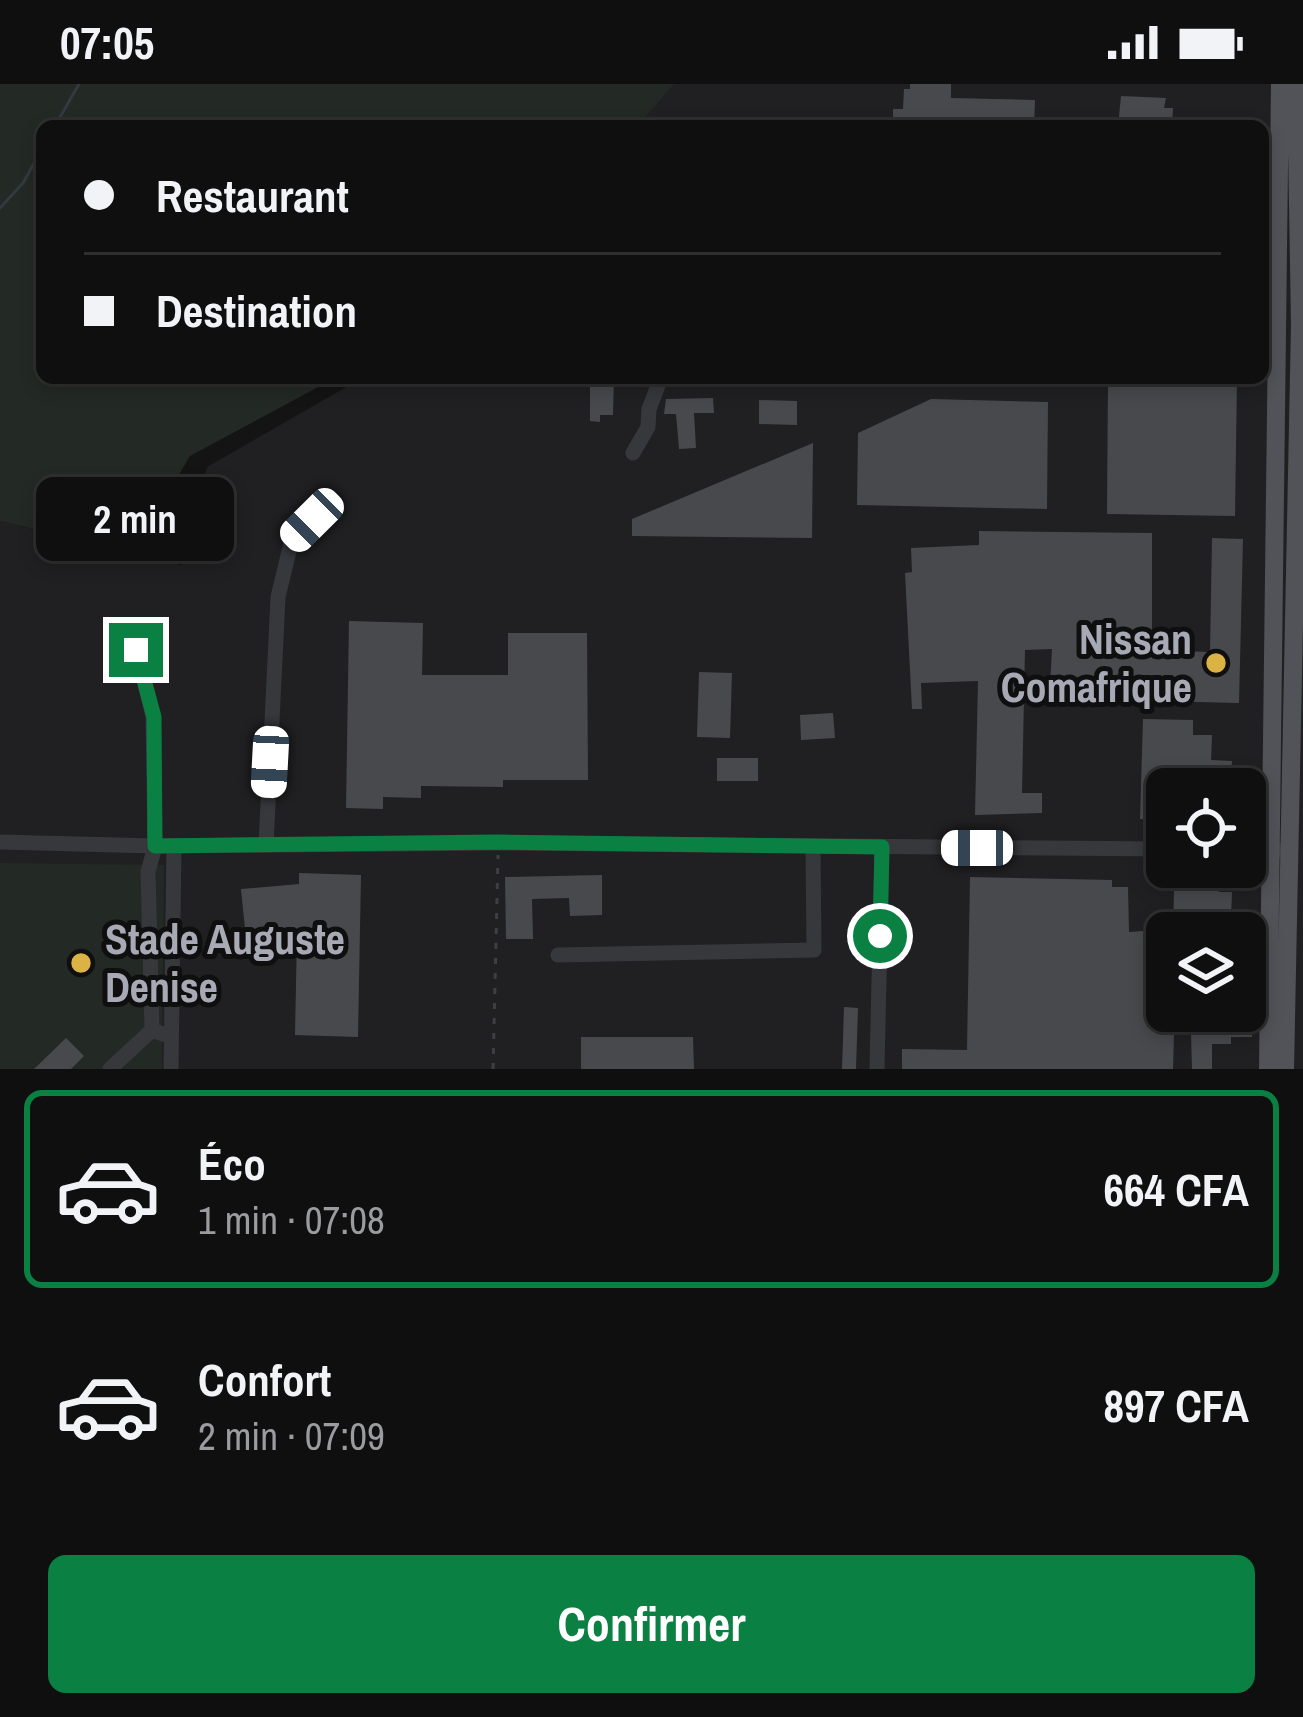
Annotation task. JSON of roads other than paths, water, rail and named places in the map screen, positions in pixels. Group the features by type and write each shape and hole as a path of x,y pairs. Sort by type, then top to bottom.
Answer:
{"main road":[{"path":"1280,84 1270,274 1278,325 1282,1058"},
{"path":"1278,850 1301,325 1296,84"}],"street":[{"path":"1270,274 1299,274"},
{"path":"1278,325 1301,325"},
{"path":"632,453 649,427 649,409 659,384"},
{"path":"266,845 278,597 292,539 332,500"},
{"path":"110,1069 152,1030 148,872 155,846 154,717 136,650"},
{"path":"0,842 1146,849"},
{"path":"171,1069 174,846"},
{"path":"558,955 814,950 814,846"},
{"path":"877,1069 882,847"},
{"path":"1266,850 1278,850"},
{"path":"152,1030 171,1037"}],"waterway":[{"path":"58,120 79,84"},
{"path":"0,208 36,160"}],"place":[{"name":"Nissan Comafrique","path":"1216,663"},
{"name":"Stade Auguste Denise","path":"81,963"}]}
